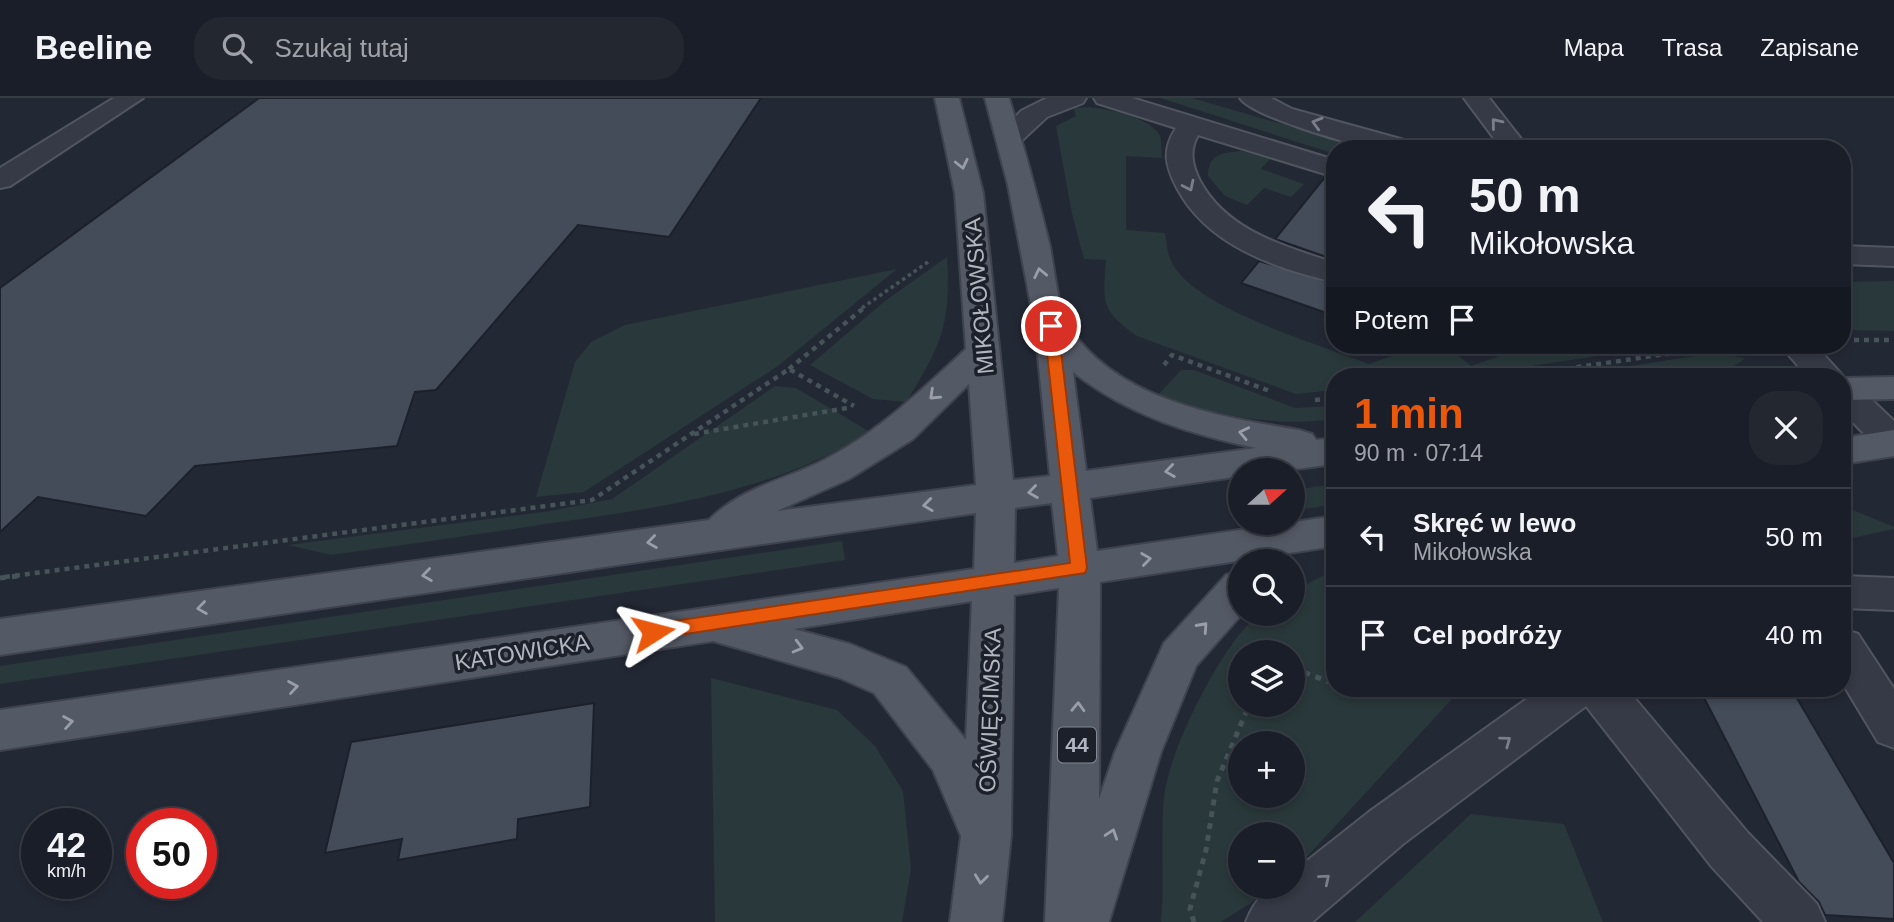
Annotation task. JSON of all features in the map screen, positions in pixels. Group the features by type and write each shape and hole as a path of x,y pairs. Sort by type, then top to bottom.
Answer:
{"main road":[{"name":"MIKOŁOWSKA","path":"947,98 969,193 996,497"},
{"name":"44","path":"997,98 1010,137 1051,326 1079,568 1080,629 1071,922"},
{"path":"1051,326 1083,362 1138,400 1240,432 1326,448"},
{"path":"720,533 752,506 836,470 900,430 985,350"},
{"path":"1851,391 1894,388"},
{"path":"1851,450 1894,442"},
{"path":"0,638 720,533 1326,451"},
{"name":"OŚWIĘCIMSKA","path":"976,922 986,835 996,497"},
{"name":"KATOWICKA","path":"1279,549 1326,534"},
{"name":"KATOWICKA","path":"0,730 994,580 1079,568 1228,554"},
{"path":"1083,922 1138,752 1179,656 1228,601"},
{"path":"708,623 850,662 890,680 950,756 986,835"}],"lane":[{"path":"0,180 131,98"},
{"path":"1010,137 1017,125 1038,111 1074,98"},
{"path":"1106,98 1326,166"},
{"path":"1252,98 1283,114 1374,140"},
{"path":"1476,98 1509,140"},
{"path":"1192,125 1178,143 1179,165 1190,191 1205,214 1256,245 1326,271"},
{"path":"1851,255 1894,257"},
{"path":"1805,354 1818,368"},
{"path":"1851,399 1894,442"},
{"path":"1851,593 1894,594"},
{"path":"1851,660 1894,727"},
{"path":"1272,922 1386,828 1564,697"},
{"path":"1607,697 1730,850 1799,922"}],"path":[{"path":"0,578 592,499 789,369 864,307 935,257"},
{"path":"1851,341 1894,340"},
{"path":"1571,368 1666,354"},
{"path":"1172,355 1275,393"},
{"path":"789,369 900,430"},
{"path":"1312,401 1326,399"},
{"path":"689,435 855,406"},
{"path":"1305,673 1326,681"},
{"path":"1194,922 1190,909 1206,850 1217,781 1244,717"}],"shaded area":[{"path":"1160,98 1192,98 1337,140 1326,140 1326,151"},
{"path":"1089,107 1117,112 1148,124 1160,136 1162,158 1126,156 1126,230 1165,233 1172,264 1195,288 1240,314 1326,348 1326,354 1342,354 1369,364 1397,354 1456,354 1471,366 1506,354 1611,354 1518,368 1326,368 1326,391 1296,394 1137,336 1116,319 1106,304 1106,260 1084,259 1072,214 1056,126 1076,116 1074,108"},
{"path":"1241,151 1271,158 1261,169 1304,184 1291,197 1264,188 1247,205 1225,196 1208,176 1210,163 1222,154"},
{"path":"947,257 947,301 941,334 928,365 906,402 873,399 810,365 885,301"},
{"path":"897,269 778,366 584,492 536,497 575,362 591,342 625,325"},
{"path":"1894,281 1894,331 1851,330 1851,282"},
{"path":"1708,354 1745,358 1728,368 1618,368"},
{"path":"1181,370 1194,370 1295,408 1326,406 1326,420 1290,422 1245,418 1201,409 1158,395"},
{"path":"775,386 796,388 870,432 833,453 794,470 754,484 672,504 331,555 288,545 550,511 612,499"},
{"path":"1326,485 1326,506 1306,509 1306,488"},
{"path":"1851,509 1894,527 1851,538"},
{"path":"842,541 845,560 0,684 0,666"},
{"path":"1326,574 1326,697 1454,697 1305,859 1305,822 1228,822 1228,899 1257,899 1221,922 1161,922 1162,829 1168,777 1186,727 1228,650 1228,717 1305,717 1305,640 1236,640 1247,626 1305,626 1305,585"},
{"path":"711,678 837,710 875,746 903,791 911,869 902,922 715,922"},
{"path":"1471,814 1564,824 1603,922 1355,922"}],"building":[{"path":"259,98 761,98 669,237 578,225 436,390 415,392 397,446 195,466 146,516 38,497 0,532 0,288"},
{"path":"1325,177 1326,177 1326,257 1275,239"},
{"path":"1259,261 1326,281 1326,313 1241,283"},
{"path":"1704,697 1796,697 1894,863 1894,919 1825,915 1819,902 1799,882"},
{"path":"594,703 590,807 518,819 517,839 398,860 402,839 325,853 351,742"}],"route":[{"path":"653,632 1079,568 1051,326"}]}
